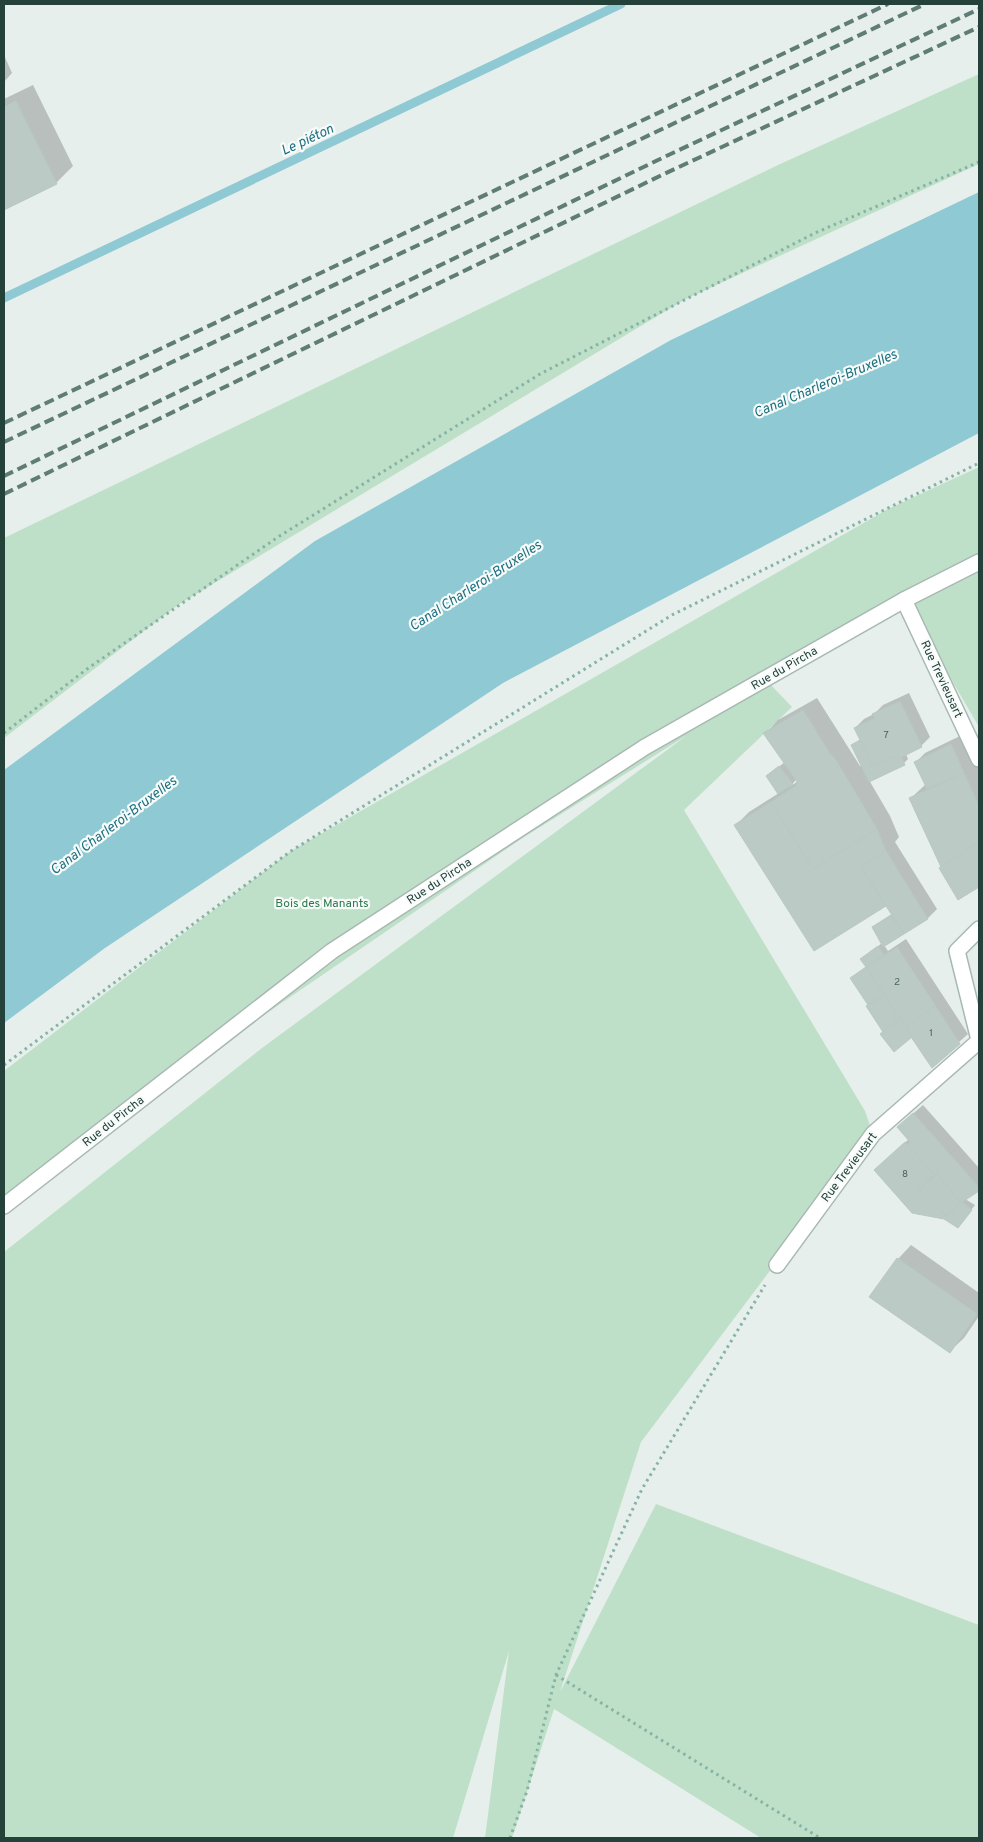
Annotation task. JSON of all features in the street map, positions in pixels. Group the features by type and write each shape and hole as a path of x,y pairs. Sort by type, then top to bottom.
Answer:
{"street":[{"name":"Rue du Pircha","path":"4,1206 332,951 645,747 904,600 979,562"},
{"name":"Rue Trevieusart","path":"904,600 979,759"},
{"name":"Rue Trevieusart","path":"777,1265 873,1134 979,1041 957,951 979,930"}],"path":[{"path":"4,733 87,669 278,537 540,374 815,233 979,162"},
{"path":"4,1065 291,851 672,615 979,464"},
{"path":"510,1838 527,1791 556,1675 642,1489 777,1265"},
{"path":"556,1675 820,1838"}],"green space":[{"path":"979,74 979,164 684,300 178,605 4,738 4,538 778,165"},
{"name":"Bois des Manants","path":"979,467 979,727 905,600 770,684 792,707 684,810 865,1111 873,1134 641,1442 560,1692 656,1504 979,1625 979,1838 761,1838 554,1709 512,1838 485,1838 509,1651 453,1838 4,1838 4,1252 262,1048 686,736 521,839 134,1104 4,1205 4,1071 291,851 888,509"}],"water":[{"name":"Canal Charleroi-Bruxelles","path":"979,192 979,433 503,683 105,948 4,1023 4,770 315,541 671,340"}],"building":[{"path":"16,101 57,184 4,210 4,107"},
{"path":"900,701 922,747 896,760 894,756 873,766 854,728 875,718 872,714"},
{"path":"803,710 836,760 877,829 813,869 771,802 798,783 763,733"},
{"path":"860,740 873,766 894,756 896,760 901,757 905,765 869,782 851,745"},
{"path":"951,744 964,773 927,789 914,762"},
{"path":"779,766 793,784 778,794 766,776"},
{"path":"964,773 979,806 979,842 941,867 909,798"},
{"path":"771,802 813,869 877,829 886,851 861,867 886,906 814,951 734,825"},
{"path":"979,842 979,887 958,900 939,868"},
{"path":"886,851 928,919 904,934 861,867"},
{"path":"891,915 904,934 883,947 872,927"},
{"path":"878,946 884,955 866,967 860,959"},
{"path":"897,947 935,1005 905,1028 866,967"},
{"path":"866,967 884,995 868,1005 850,978"},
{"path":"884,995 900,1019 883,1032 866,1006"},
{"path":"935,1005 960,1044 932,1068 905,1028"},
{"path":"900,1019 912,1037 894,1052 880,1034"},
{"path":"913,1113 979,1187 979,1191 961,1203 937,1174 935,1175 907,1145 910,1142 897,1127"},
{"path":"905,1142 935,1175 904,1204 874,1170"},
{"path":"937,1174 961,1203 946,1216 920,1189"},
{"path":"920,1189 946,1216 962,1202 972,1210 958,1228 944,1219 912,1213 904,1204"},
{"path":"897,1258 977,1314 950,1353 869,1297"}],"waterway":[{"name":"Le piéton","path":"4,298 621,4"}],"railway":[{"path":"4,423 888,4"},
{"path":"4,442 925,4"},
{"path":"4,476 658,160 979,9"},
{"path":"4,494 664,174 979,27"}]}
